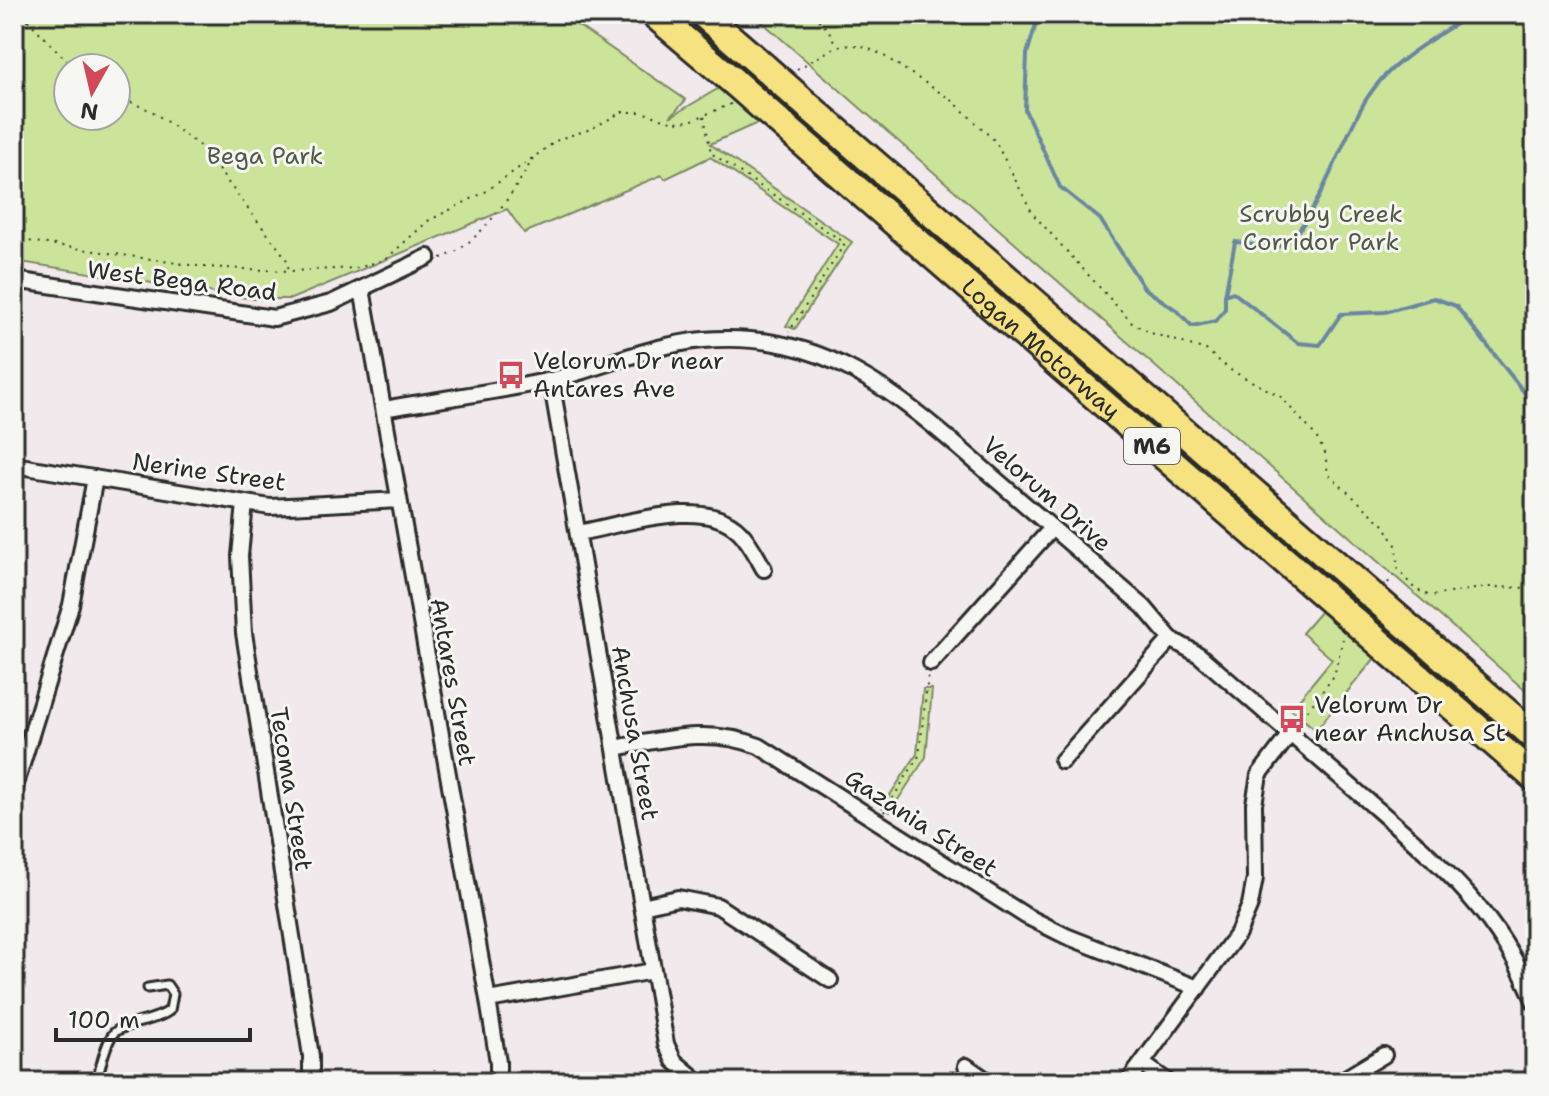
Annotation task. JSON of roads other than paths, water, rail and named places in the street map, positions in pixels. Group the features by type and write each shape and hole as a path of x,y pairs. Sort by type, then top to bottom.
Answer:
{"highway":[{"name":"Logan Motorway","path":"654,14 1535,778"},
{"name":"Logan Motorway","path":"703,14 1535,737"}],"street":[{"name":"West Bega Road","path":"14,280 274,318 306,312 428,257"},
{"name":"Antares Street","path":"362,289 488,1000 498,1062 498,1082"},
{"name":"Velorum Drive","path":"384,409 551,380 680,343 725,339 785,345 847,365 884,386 1052,528 1144,607 1171,639 1199,655 1474,898 1514,955 1535,1003"},
{"name":"Anchusa Street","path":"551,380 666,1044 674,1061 699,1082"},
{"name":"Nerine Street","path":"14,465 245,503 287,507 399,500"},
{"path":"14,790 71,605 95,478"},
{"name":"Tecoma Street","path":"245,503 240,556 244,633 311,1056 311,1082"},
{"path":"578,533 693,512 719,517 740,532 764,569"},
{"path":"931,663 1052,528"},
{"path":"1062,761 1171,639"},
{"name":"Gazania Street","path":"615,748 692,734 737,737 785,760 877,823 1026,916 1066,936 1198,988"},
{"path":"1128,1082 1238,933 1250,905 1255,878 1254,804 1259,775 1290,734"},
{"path":"642,906 678,898 718,906 830,980"},
{"path":"488,1000 653,971"},
{"path":"1339,1082 1384,1055"},
{"path":"1142,1063 1168,1082"},
{"path":"966,1066 989,1082"}],"lane":[{"path":"96,1082 112,1035 118,1029 161,1018 170,1010 173,994 167,985 148,988"}],"waterway":[{"path":"1039,14 1027,54 1025,110 1060,187 1100,219 1144,288 1176,310 1192,326 1216,321 1225,309 1225,295 1233,292 1298,343 1320,345 1341,314 1385,312 1434,298 1456,306 1535,406"},
{"path":"1225,295 1235,242 1268,248 1287,242 1309,215 1358,113 1377,84 1414,51 1471,14"}],"place":[{"name":"Velorum Dr near Antares Ave","path":"511,375"},
{"name":"Velorum Dr near Anchusa St","path":"1292,719"}],"park label":[{"name":"Bega Park","path":"265,156"},
{"name":"Scrubby Creek Corridor Park","path":"1321,228"}]}
